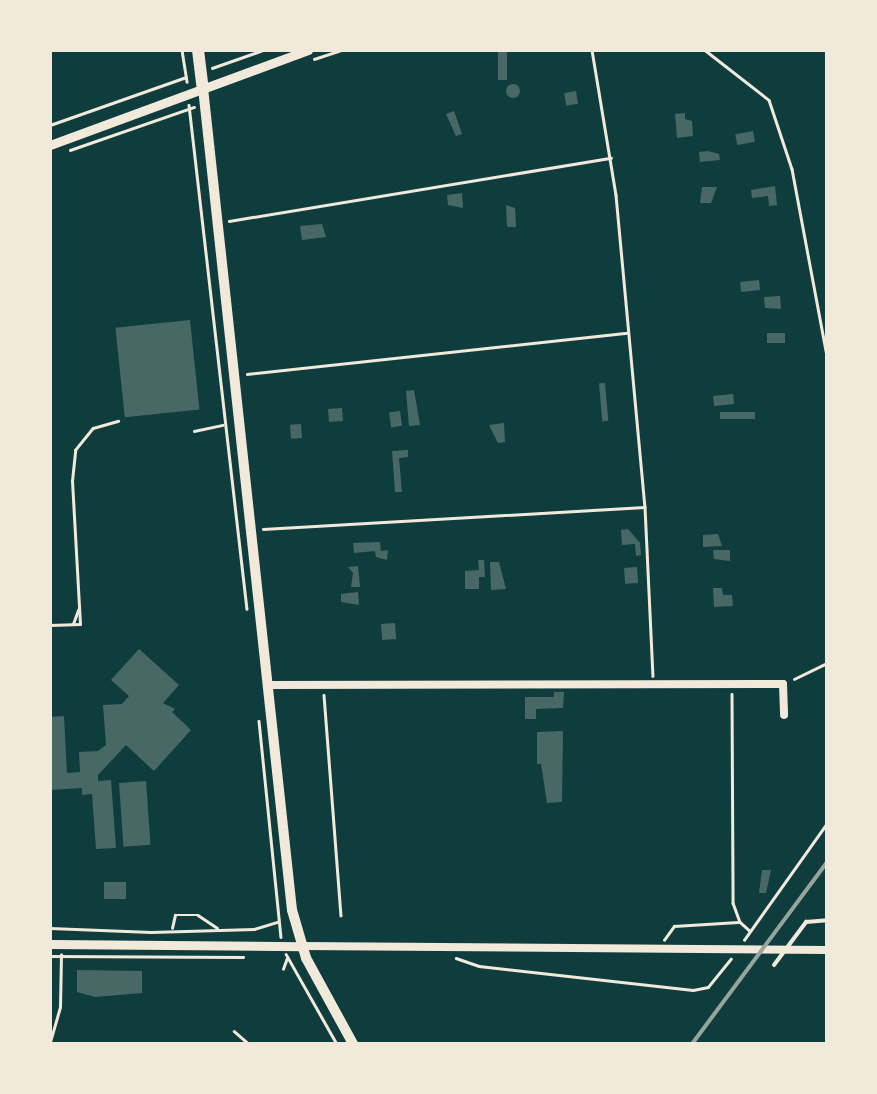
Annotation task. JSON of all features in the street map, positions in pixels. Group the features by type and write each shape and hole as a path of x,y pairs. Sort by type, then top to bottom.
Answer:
{"highway":[{"path":"198,50 203,88"}],"main road":[{"path":"203,88 292,910 301,946 353,1044"}],"street":[{"path":"50,145 308,50"},
{"path":"269,686 784,684 784,715"},
{"path":"55,944 285,951 301,946 827,950"}],"lane":[{"path":"774,965 806,922 827,920"}],"path":[{"path":"50,125 187,76 182,50"},
{"path":"223,64 262,50"},
{"path":"592,50 612,158 646,507 653,682"},
{"path":"705,50 769,100 792,169 827,356"},
{"path":"62,149 73,150 189,109 249,625"},
{"path":"217,224 612,158"},
{"path":"234,376 629,333"},
{"path":"50,625 80,624 72,481 76,450 92,428 118,422"},
{"path":"194,432 240,422"},
{"path":"252,529 646,507"},
{"path":"784,684 827,663"},
{"path":"732,683 733,904 740,922 750,931"},
{"path":"323,684 341,916"},
{"path":"259,719 278,920 285,951 337,1044"},
{"path":"171,930 175,915 205,916 218,929"},
{"path":"50,928 254,929 278,920"},
{"path":"660,948 674,926 740,922"},
{"path":"50,1042 60,1006 61,956 55,944"},
{"path":"283,969 285,951"},
{"path":"50,956 251,957"},
{"path":"234,1031 249,1044"}],"building":[{"path":"498,50 507,50 507,80 498,80"},
{"path":"513,84 520,91 513,98 506,91"},
{"path":"576,91 578,104 566,106 564,93"},
{"path":"454,111 462,134 456,136 446,114"},
{"path":"685,113 685,119 692,121 693,136 677,138 675,114"},
{"path":"753,131 755,142 737,145 735,134"},
{"path":"699,152 719,154 720,160 700,162"},
{"path":"775,186 777,205 769,206 768,196 752,198 751,190"},
{"path":"702,187 717,187 711,203 700,203"},
{"path":"462,193 463,208 448,205 447,195"},
{"path":"506,205 515,208 516,227 507,227"},
{"path":"322,224 326,237 302,240 300,226"},
{"path":"759,280 760,290 741,292 740,282"},
{"path":"780,296 781,309 765,308 764,297"},
{"path":"190,320 199,410 125,417 115,328"},
{"path":"767,333 785,333 785,343 767,343"},
{"path":"605,383 608,421 602,421 599,384"},
{"path":"414,390 420,425 409,426 406,391"},
{"path":"733,394 734,404 714,406 713,396"},
{"path":"342,408 343,421 329,422 328,409"},
{"path":"400,411 402,426 391,427 389,413"},
{"path":"720,412 755,412 755,419 720,419"},
{"path":"504,423 505,442 498,443 489,425"},
{"path":"301,424 302,438 291,439 290,425"},
{"path":"408,450 408,457 399,458 402,492 395,492 392,451"},
{"path":"628,529 640,543 641,555 636,556 635,544 622,545 621,530"},
{"path":"718,534 722,546 703,547 703,535"},
{"path":"380,542 381,551 388,550 387,560 376,557 375,551 354,553 353,543"},
{"path":"713,550 730,550 730,561 714,559"},
{"path":"478,560 484,560 485,577 479,577 479,589 465,589 465,571 479,570"},
{"path":"490,562 499,562 506,589 491,590"},
{"path":"358,566 360,587 351,587 353,573 348,567"},
{"path":"637,567 638,583 625,584 624,568"},
{"path":"713,588 722,588 723,595 732,595 733,606 714,607"},
{"path":"358,592 359,605 341,602 341,594"},
{"path":"395,623 396,639 382,640 381,624"},
{"path":"139,649 179,685 163,703 175,709 172,712 191,730 154,771 126,745 98,775 98,781 111,780 116,848 96,849 92,794 82,795 82,788 50,790 50,717 64,716 67,773 80,772 79,752 98,751 106,745 103,705 122,704 129,696 111,680"},
{"path":"554,692 564,692 563,708 536,709 536,719 525,719 525,697 554,697"},
{"path":"563,731 562,802 547,803 541,764 537,764 537,732"},
{"path":"146,781 150,845 124,847 119,783"},
{"path":"762,870 771,870 766,893 759,893"},
{"path":"104,882 126,882 126,899 104,899"},
{"path":"77,970 142,971 142,993 95,997 77,992"}],"railway":[{"path":"692,1044 827,862"}]}
